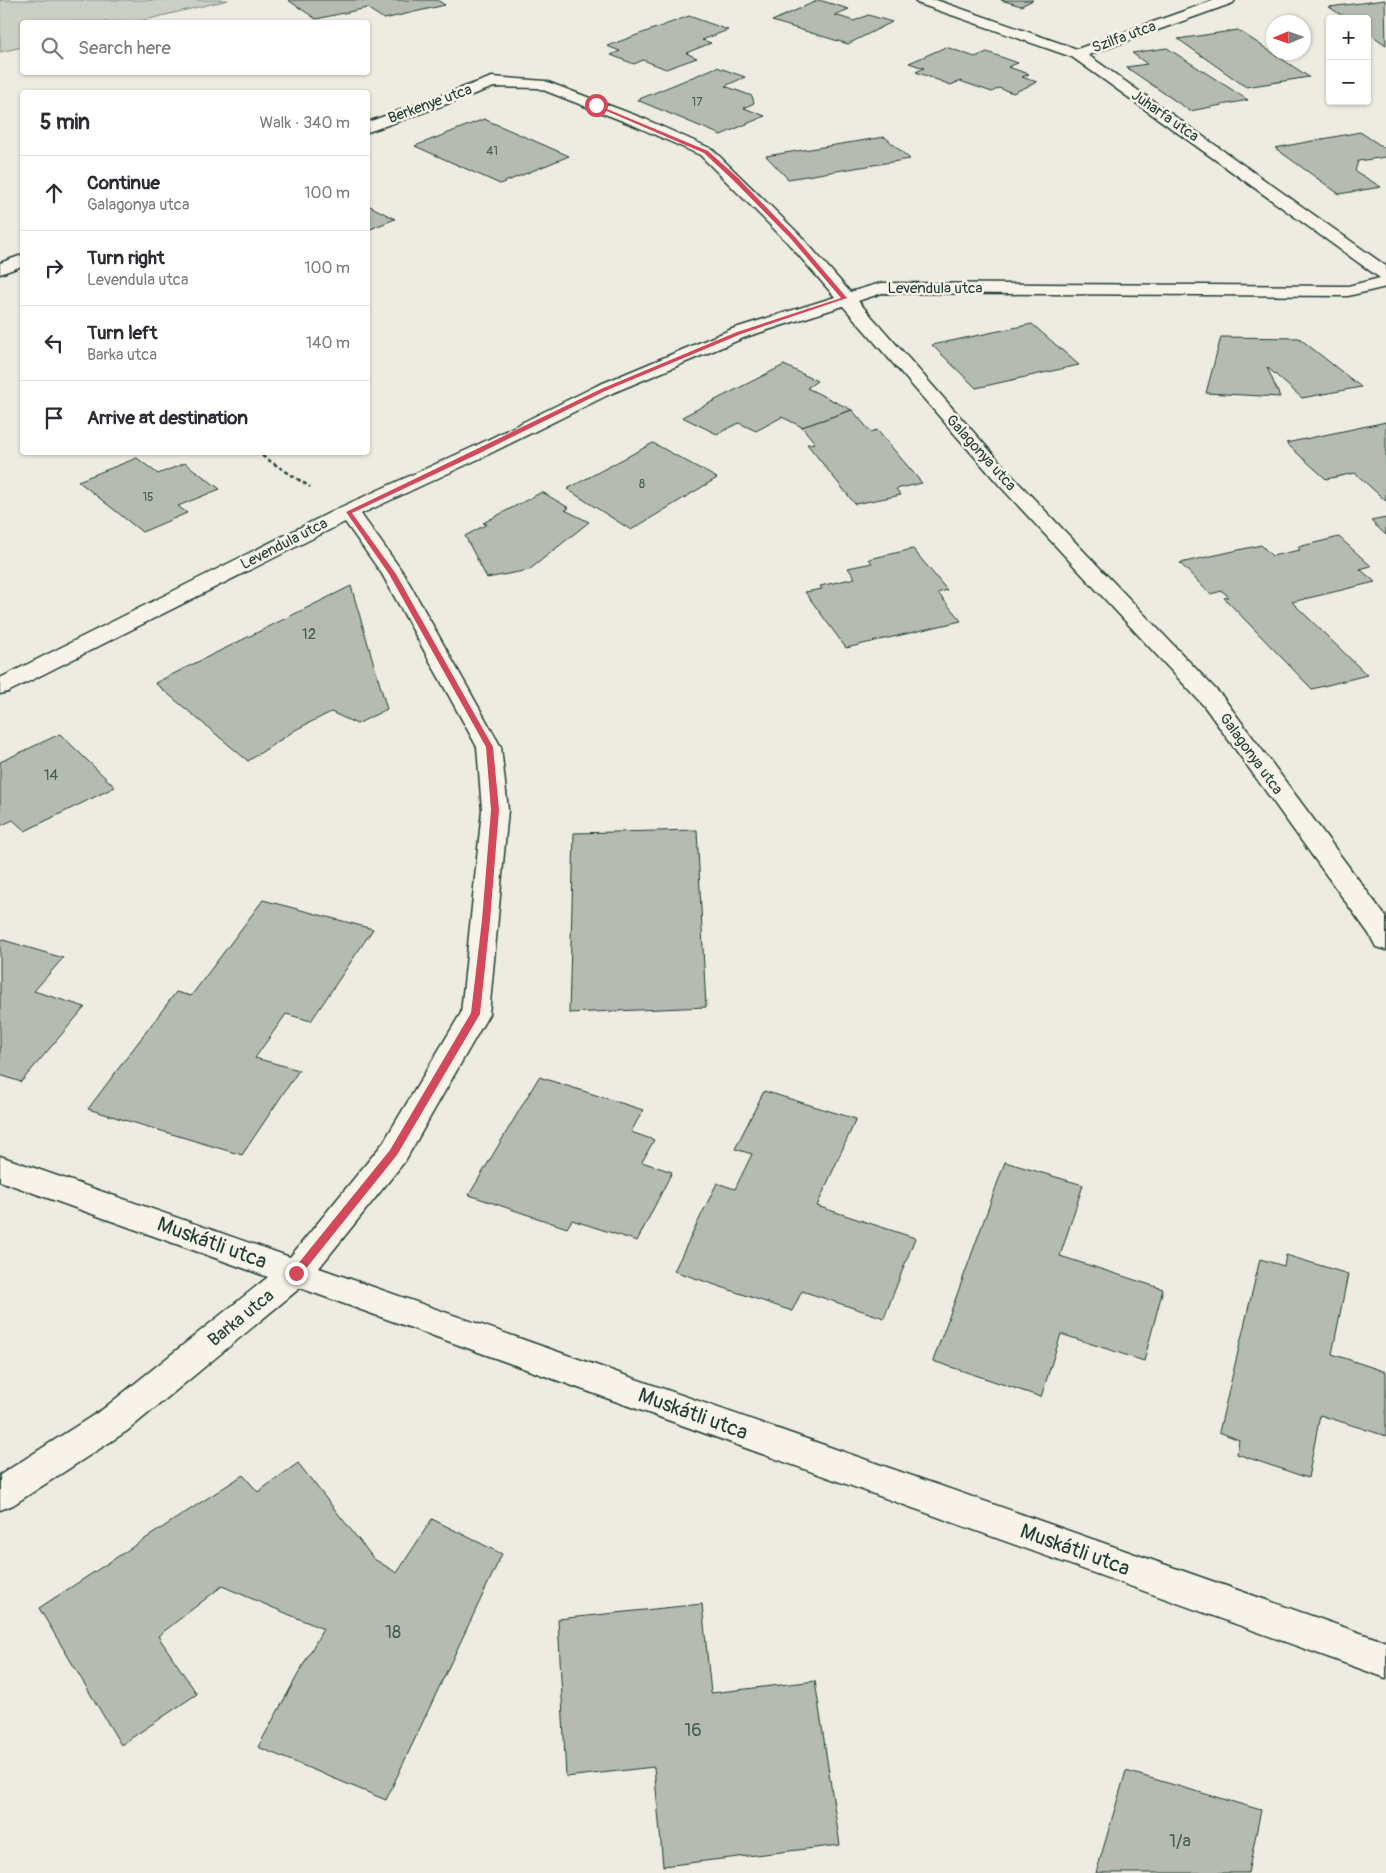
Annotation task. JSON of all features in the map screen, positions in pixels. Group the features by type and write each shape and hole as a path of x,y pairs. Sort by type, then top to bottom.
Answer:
{"street":[{"name":"Juharfa utca","path":"922,0 1077,54 1386,274"},
{"name":"Szilfa utca","path":"1077,54 1228,0"},
{"name":"Berkenye utca","path":"370,126 492,82"},
{"name":"Galagonya utca","path":"492,82 540,84 639,122 706,152 735,178 793,238 1007,482 1212,701 1381,930 1386,940"},
{"path":"0,268 20,261"},
{"name":"Levendula utca","path":"0,687 349,512 478,452 603,390 739,333 844,298 881,288 1348,291 1386,282"},
{"name":"Barka utca","path":"0,1494 115,1420 296,1273 394,1152 476,1014 495,810 489,747 393,574 349,512"},
{"name":"Muskátli utca","path":"0,1168 1386,1660"}],"path":[{"path":"261,455 349,512"}],"shaded area":[{"path":"0,0 228,0 144,20 20,20 20,47 0,52"}],"building":[{"path":"288,0 437,0 445,5 384,19 367,8 316,19"},
{"path":"819,0 849,9 835,15 854,21 868,15 892,22 848,44 772,21"},
{"path":"1001,0 1033,0 1021,6"},
{"path":"1385,0 1386,45 1371,35 1371,15 1341,15 1329,7"},
{"path":"689,16 728,30 702,40 711,43 686,53 697,58 666,69 643,60 634,64 611,55 620,51 607,46"},
{"path":"1238,30 1266,49 1266,60 1283,60 1309,77 1246,87 1178,39"},
{"path":"946,47 975,57 987,52 1018,63 1008,67 1029,74 1022,77 1037,82 1013,93 999,88 992,92 960,81 951,85 916,72 924,68 909,63"},
{"path":"1167,48 1248,100 1190,111 1126,67 1147,64 1132,53"},
{"path":"717,67 745,77 725,86 752,96 754,103 744,108 765,116 721,135 637,100"},
{"path":"484,119 569,156 500,184 415,146"},
{"path":"1360,132 1386,149 1386,157 1358,161 1355,171 1381,187 1339,194 1275,148"},
{"path":"885,137 910,159 788,179 766,156"},
{"path":"370,206 395,219 370,229"},
{"path":"1032,324 1079,365 976,388 932,345"},
{"path":"1221,337 1299,338 1361,387 1302,398 1267,367 1280,397 1206,393"},
{"path":"784,365 817,381 807,388 852,410 802,427 782,417 756,431 739,423 717,434 682,417"},
{"path":"852,410 871,432 877,430 922,483 896,489 901,495 855,504 807,444 815,443 802,427"},
{"path":"1386,422 1386,501 1355,473 1326,479 1286,443"},
{"path":"653,443 717,478 631,530 567,489"},
{"path":"137,458 158,474 185,463 220,489 178,506 187,513 142,532 78,481"},
{"path":"542,492 569,508 565,510 589,522 529,570 487,578 465,536 487,524 483,523"},
{"path":"1386,518 1386,535 1371,521"},
{"path":"1339,537 1371,566 1360,569 1375,582 1292,602 1367,675 1312,689 1224,598 1229,597 1222,591 1210,594 1180,563 1261,545 1272,556 1300,550 1298,547"},
{"path":"913,549 947,590 938,593 961,621 846,648 805,592 822,589 820,586 855,578 848,568 872,563 869,559"},
{"path":"351,586 387,709 357,724 331,712 297,729 248,761 155,683"},
{"path":"60,734 115,787 25,831 13,820 0,826 0,762"},
{"path":"697,830 706,1007 569,1013 574,833"},
{"path":"263,900 373,929 311,1021 286,1014 255,1058 299,1070 242,1155 88,1109 176,992 191,996"},
{"path":"0,939 63,958 34,991 85,1007 21,1082 0,1075"},
{"path":"539,1077 643,1110 631,1132 654,1140 642,1162 672,1172 637,1241 572,1220 567,1228 469,1195"},
{"path":"764,1091 856,1119 817,1206 915,1238 884,1318 802,1291 792,1311 674,1271 717,1183 735,1189 752,1154 735,1149"},
{"path":"1005,1162 1083,1185 1060,1256 1163,1289 1144,1361 1061,1334 1041,1397 933,1361"},
{"path":"1286,1255 1348,1274 1332,1354 1386,1372 1386,1436 1320,1415 1308,1478 1237,1454 1239,1440 1219,1432 1260,1259 1284,1266"},
{"path":"298,1463 374,1559 397,1573 432,1519 502,1554 386,1800 258,1747 323,1629 222,1586 158,1636 197,1694 121,1745 39,1608 243,1475 258,1492"},
{"path":"702,1604 711,1693 815,1681 840,1845 663,1866 654,1767 566,1777 558,1619"},
{"path":"1126,1771 1261,1810 1248,1873 1096,1873"}],"route":[{"path":"296,1273 394,1152 476,1014 495,810 489,747 393,574 349,512 478,452 603,390 739,333 844,298 793,238 735,178 706,152 596,105"}]}
